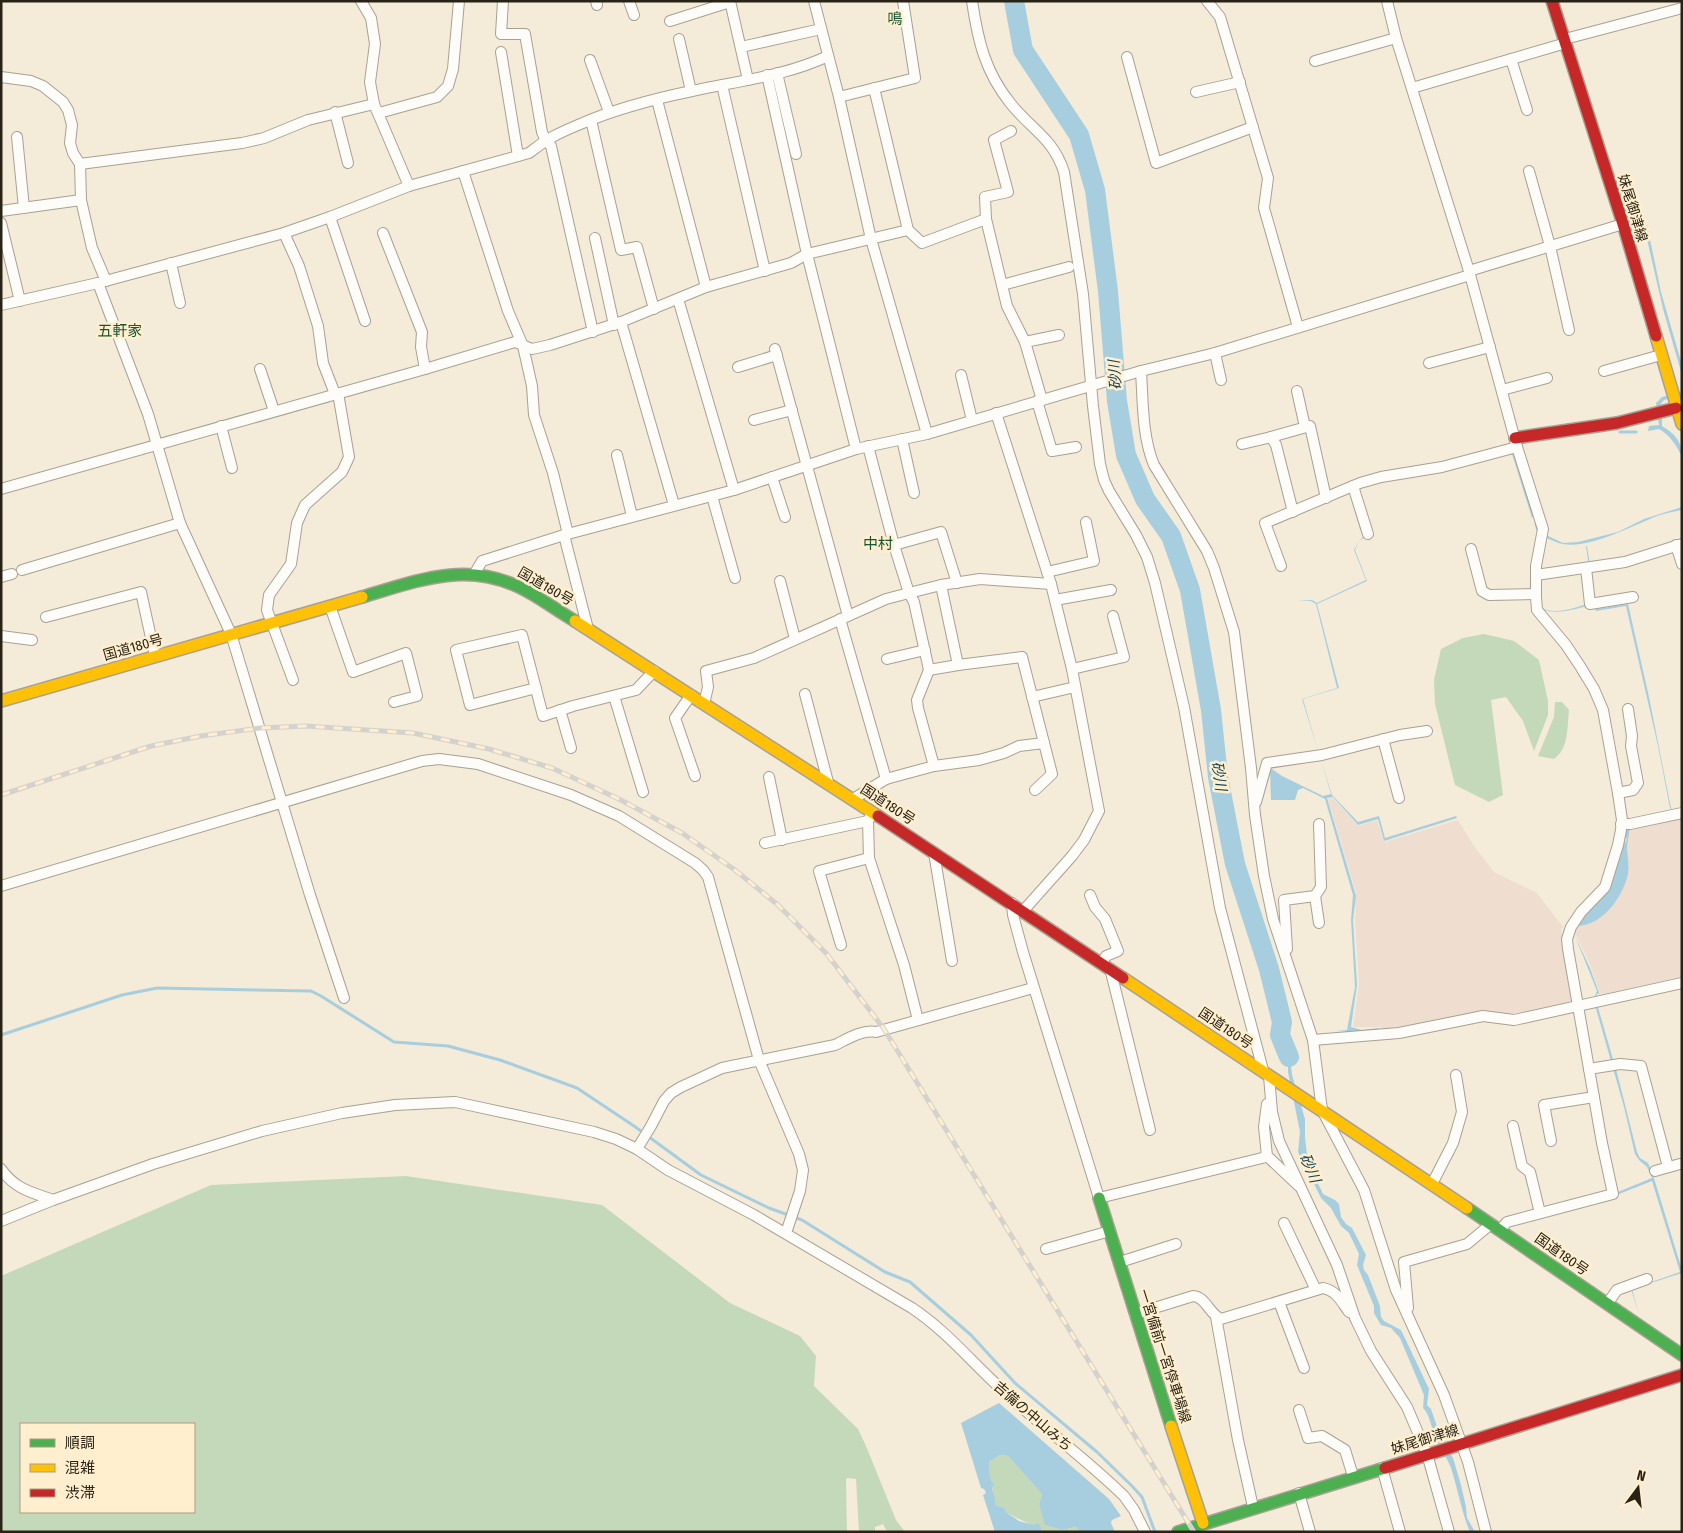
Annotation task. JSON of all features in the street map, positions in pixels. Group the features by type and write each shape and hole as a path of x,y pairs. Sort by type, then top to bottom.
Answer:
{"main road":[{"name":"妹尾御津線","path":"1552,1 1623,224 1661,355 1679,407 1682,424"},
{"path":"1516,443 1610,426 1679,407"},
{"name":"国道180号","path":"1,701 436,576 460,572 475,573 505,580 518,586 654,671 854,799 870,816 934,852 1023,910 1496,1227 1682,1355"},
{"name":"一宮備前一宮停車場線","path":"1099,1198 1120,1262 1134,1314 1203,1523"},
{"name":"妹尾御津線","path":"1178,1532 1253,1507 1682,1375"}],"street":[{"path":"361,1 370,18 375,44 370,82 376,108 409,186"},
{"path":"80,164 242,143 264,138 295,124 335,112 376,108 437,97 448,86 453,69 459,1"},
{"path":"504,1 502,34 526,34 542,132 545,140 551,146 593,332"},
{"path":"629,1 634,15"},
{"path":"670,21 730,1 748,80"},
{"path":"814,1 839,97 871,239 927,434"},
{"path":"839,97 915,78 903,1"},
{"path":"972,1 980,44 990,74 1012,105 1048,140 1060,160 1064,172 1083,294 1094,386 1100,464 1109,491 1147,557 1155,583 1184,707 1220,908 1269,1075 1269,1091 1264,1127 1267,1156 1289,1179 1301,1188"},
{"path":"1208,1 1220,17 1268,178 1264,208 1298,327"},
{"path":"1387,1 1396,38 1470,273 1516,443 1543,529 1536,575 1537,610 1566,646 1594,689 1603,710 1618,793 1621,824 1618,845 1605,887 1581,912 1571,927 1567,939 1613,1194 1507,1222 1467,1244 1404,1262 1409,1319"},
{"path":"1412,88 1680,6"},
{"path":"741,47 821,29"},
{"path":"1315,61 1396,38"},
{"path":"680,39 691,91"},
{"path":"501,52 518,156"},
{"path":"1,305 102,282 284,233 330,218 409,186 529,152 545,140 608,112 691,91 778,73 810,64 828,56"},
{"path":"1127,57 1156,163 1253,127"},
{"path":"1511,59 1527,110"},
{"path":"590,60 608,112"},
{"path":"778,73 796,154"},
{"path":"767,75 807,254 856,449"},
{"path":"1,77 31,81 43,86 63,102 71,116 70,143 73,153 80,164 81,200 102,282 148,414 180,523 231,634 310,895 344,998"},
{"path":"1196,92 1240,82"},
{"path":"722,85 765,270"},
{"path":"874,88 908,230 922,243 986,219"},
{"path":"657,100 706,287"},
{"path":"335,112 348,164"},
{"path":"591,120 622,250 637,247 654,309"},
{"path":"1011,131 994,140 1008,192 985,197 986,219 1007,306 1024,342 1052,451 1076,447"},
{"path":"17,137 24,208"},
{"path":"463,171 508,311 523,346 532,386 534,415 553,473 588,629"},
{"path":"1529,171 1550,246 1569,330"},
{"path":"1,211 81,200"},
{"path":"330,218 365,321"},
{"path":"1,223 20,301"},
{"path":"475,573 482,561 566,535 734,490 856,449 927,434 1138,372 1215,353 1623,224"},
{"path":"1,489 515,342 532,349 593,332 706,287 791,263 807,254 908,230"},
{"path":"284,233 299,266 318,326 323,364 337,393 349,457 342,472 305,505 297,523 291,564 270,595 267,610 293,680"},
{"path":"383,233 422,332 421,348 425,369"},
{"path":"595,238 617,324 674,505"},
{"path":"171,263 180,303"},
{"path":"1002,285 1069,267"},
{"path":"678,299 734,490"},
{"path":"1024,342 1059,335"},
{"path":"1429,363 1490,346"},
{"path":"738,368 776,352 807,464 886,779"},
{"path":"1215,353 1221,380"},
{"path":"1604,371 1661,355"},
{"path":"260,369 274,411"},
{"path":"1138,372 1149,452 1154,465 1207,551 1234,632 1254,810 1264,876 1273,919 1313,1040 1322,1110 1364,1190 1396,1290 1444,1395 1486,1532"},
{"path":"961,375 972,420"},
{"path":"1502,390 1547,378"},
{"path":"1297,391 1304,427"},
{"path":"754,420 792,410"},
{"path":"996,413 1051,584 1076,687 1099,811 1084,840 1072,856 1023,910"},
{"path":"221,426 232,468"},
{"path":"1242,444 1310,426 1326,498"},
{"path":"1271,437 1276,445 1293,512"},
{"path":"902,439 914,493"},
{"path":"1281,566 1266,523 1353,486 1381,477 1442,467 1516,443"},
{"path":"868,446 894,544 909,593 914,602 925,650 929,670 917,700 934,766"},
{"path":"617,455 632,516"},
{"path":"772,477 786,517"},
{"path":"1353,486 1368,534"},
{"path":"712,496 734,578"},
{"path":"1047,572 1094,562 1086,522"},
{"path":"22,570 180,523"},
{"path":"894,544 941,532 957,583"},
{"path":"1536,575 1625,562 1679,544 1682,564"},
{"path":"1471,549 1482,591 1489,595 1536,594"},
{"path":"1586,568 1590,604 1633,597"},
{"path":"1,577 12,574"},
{"path":"704,704 708,687 706,671 754,658 886,599 941,585 980,579 1051,584"},
{"path":"780,581 795,639"},
{"path":"941,585 958,665"},
{"path":"1055,600 1111,590"},
{"path":"46,618 141,592 155,656"},
{"path":"330,606 353,672 406,653 417,696 394,702"},
{"path":"1072,669 1124,657 1113,616"},
{"path":"536,688 470,705 456,650 522,634 536,688 543,716 636,690 654,671"},
{"path":"1,636 32,640"},
{"path":"887,659 925,650"},
{"path":"929,670 1022,657 1052,774 1035,790"},
{"path":"1032,697 1076,687"},
{"path":"805,694 828,783"},
{"path":"691,695 675,718 694,776"},
{"path":"614,696 643,792"},
{"path":"1618,793 1632,790 1638,783 1631,746 1632,736 1628,709"},
{"path":"560,710 571,748"},
{"path":"1254,810 1267,762 1322,755 1427,731"},
{"path":"1383,740 1399,798"},
{"path":"854,799 886,779 934,766 979,760 1004,754 1019,746 1044,742"},
{"path":"1,886 422,761 438,759 459,760 500,771 571,795 619,816 696,863 708,878 759,1060 800,1154 803,1170 800,1190 786,1233"},
{"path":"769,777 782,840"},
{"path":"1621,824 1630,824 1682,813"},
{"path":"765,843 870,816 869,858 904,965 918,1020"},
{"path":"1319,824 1321,887 1315,896 1319,923"},
{"path":"934,852 952,961"},
{"path":"840,945 819,871 869,858"},
{"path":"1090,896 1095,907 1106,919 1118,951 1106,956 1106,966 1150,1130"},
{"path":"1286,958 1287,942 1284,900 1315,896"},
{"path":"1012,903 1013,915 1033,988 1099,1198 1267,1156"},
{"path":"1313,1040 1399,1033 1483,1016 1514,1020 1682,984"},
{"path":"637,1149 664,1101 671,1093 722,1068 835,1045 870,1031 876,1032 1033,988"},
{"path":"1589,1068 1620,1064 1641,1066 1668,1167"},
{"path":"1432,1184 1453,1143 1462,1112 1456,1075"},
{"path":"1269,1091 1276,1133 1337,1265 1355,1318 1370,1351 1407,1407 1429,1453 1449,1532"},
{"path":"1551,1141 1544,1105 1594,1096"},
{"name":"吉備の中山みち","path":"1,1221 153,1164 262,1131 334,1115 395,1105 455,1102 594,1132 616,1139 637,1149 668,1170 786,1233 912,1308 932,1322 961,1347 997,1385 1110,1482 1129,1503 1144,1532"},
{"path":"1513,1126 1522,1166 1530,1172 1540,1213"},
{"path":"1655,1171 1680,1164"},
{"path":"1,1169 9,1180 16,1185 53,1200"},
{"path":"1284,1223 1316,1290"},
{"path":"1046,1249 1110,1230"},
{"path":"1120,1262 1176,1244"},
{"path":"1607,1304 1617,1290 1647,1279"},
{"path":"1216,1317 1221,1319 1323,1288 1330,1289 1336,1293 1355,1318"},
{"path":"1134,1314 1193,1296 1202,1300 1216,1317 1238,1440 1253,1507"},
{"path":"1279,1302 1304,1368"},
{"path":"1299,1410 1308,1438 1322,1436 1345,1450 1353,1476"},
{"path":"1382,1468 1400,1532"},
{"path":"1299,1493 1310,1532"}],"shaded area":[{"path":"1333,798 1358,826 1377,820 1384,842 1458,820 1474,846 1494,872 1537,893 1563,927 1561,929 1561,937 1573,1001 1571,1005 1397,1029 1382,1030 1381,1027 1353,1027 1359,984 1355,919 1356,893 1328,799"},
{"path":"1682,817 1682,979 1601,995 1589,962 1574,931 1607,886 1624,828"}],"green space":[{"path":"1484,634 1514,641 1539,660 1548,701 1548,715 1534,751 1523,721 1506,697 1491,700 1503,795 1489,802 1455,785 1435,704 1434,680 1441,649 1463,638"},
{"path":"1555,702 1562,702 1569,710 1565,743 1554,759 1538,756 1554,717"},
{"path":"406,1176 602,1205 730,1303 800,1336 816,1356 814,1386 858,1429 896,1520 905,1532 887,1532 883,1524 875,1527 875,1532 859,1532 856,1479 847,1478 847,1532 1,1532 1,1276 211,1185"},
{"path":"1000,1455 1008,1456 1042,1494 1039,1504 1046,1525 1062,1530 1076,1527 1081,1532 1041,1532 1006,1512 1005,1508 995,1505 992,1487 994,1484 990,1478 989,1462"}],"water":[{"path":"1647,225 1661,292 1682,365 1682,375 1663,309 1644,226"},
{"path":"1682,392 1682,394 1670,396 1671,398 1664,400 1660,405 1662,426 1677,438 1681,447 1682,457 1673,441 1667,435 1659,429 1648,431 1649,426 1659,425 1656,403 1662,397"},
{"path":"1349,492 1365,537 1359,541 1364,536 1360,529"},
{"path":"1682,507 1682,510 1659,515 1609,536 1584,543 1563,544 1545,537 1546,535 1563,543 1578,542 1618,532 1644,519"},
{"path":"1359,541 1355,550 1367,581 1317,604 1339,688 1303,699 1318,751 1302,699 1337,688 1316,604 1311,601 1298,600 1312,600 1317,603 1366,580 1354,550"},
{"path":"1586,546 1597,609 1628,604 1672,813 1626,606 1596,611 1594,604 1568,611 1554,612 1542,609 1541,607 1547,610 1560,611 1594,602"},
{"path":"1321,760 1332,795 1358,822 1379,816 1385,838 1456,816 1457,818 1384,841 1378,819 1358,825 1333,797 1327,798 1356,896 1353,920 1357,985 1351,1027 1362,1030 1379,1028 1379,1031 1336,1031 1347,1030 1355,987 1351,920 1353,895 1325,799 1303,788 1298,790 1295,800 1271,800 1270,771 1272,769 1282,776 1323,796 1331,794"},
{"path":"1627,827 1630,827 1627,847 1628,874 1622,891 1611,908 1604,914 1588,924 1579,926 1584,915 1612,880 1618,852 1627,841 1624,835"},
{"path":"1575,936 1600,995 1598,993 1596,996 1597,1004 1637,1152 1640,1158 1648,1163 1653,1175 1682,1270 1682,1273 1632,1289 1639,1314 1631,1289 1680,1272 1652,1181 1614,1196 1613,1194 1652,1178 1647,1167 1635,1154 1624,1107 1595,1005 1594,998 1597,991"},
{"path":"1275,1029 1282,1032 1289,1049 1292,1075 1305,1119 1308,1162 1323,1194 1339,1204 1341,1217 1352,1228 1366,1255 1363,1265 1364,1270 1368,1275 1380,1306 1381,1317 1384,1321 1401,1330 1429,1389 1427,1405 1431,1409 1440,1435 1453,1458 1461,1485 1467,1518 1475,1532 1470,1532 1451,1468 1423,1408 1424,1395 1400,1338 1391,1328 1381,1325 1374,1313 1374,1306 1357,1265 1359,1254 1349,1233 1341,1226 1331,1208 1321,1198 1298,1152 1300,1132 1288,1072 1288,1057 1276,1041"},
{"path":"999,1403 1109,1499 1121,1516 1112,1520 1111,1523 1115,1532 1081,1532 1076,1527 1062,1530 1045,1525 1039,1504 1042,1494 1008,1456 1000,1455 989,1462 990,1478 994,1484 992,1488 995,1505 1005,1508 1006,1512 1019,1521 1033,1525 1038,1523 1041,1527 1041,1532 995,1532 983,1495 986,1493 981,1488 961,1423"}],"waterway":[{"name":"砂川","path":"1014,1 1023,50 1079,135 1095,190 1108,291 1117,401 1126,455 1145,499 1171,536 1190,590 1211,710 1218,777 1235,864 1269,969 1282,1022 1280,1035 1289,1057"},
{"path":"1620,432 1636,432"},
{"path":"1513,452 1533,516"},
{"path":"1536,524 1539,533"},
{"path":"1,1035 122,995 157,988 311,991 394,1042 448,1046 500,1060 577,1088 634,1126 701,1175 769,1208 802,1220 885,1272 910,1282 971,1335 1015,1383 1097,1452 1132,1486 1142,1497 1155,1532"}],"railway":[{"path":"1,795 151,746 201,736 260,728 306,726 413,733 489,749 552,768 621,800 682,833 735,870 778,905 826,953 884,1029 1194,1532"}],"traffic: fast":[{"path":"362,597 440,576 479,575 499,579 519,587 575,621"},
{"path":"1099,1198 1171,1426"},
{"path":"1467,1208 1682,1355"},
{"path":"1178,1532 1385,1468"}],"traffic: slow":[{"path":"1656,336 1682,424"},
{"path":"1,701 362,597"},
{"path":"575,621 878,816"},
{"path":"1123,978 1467,1208"},
{"path":"1171,1426 1203,1523"}],"traffic: jam":[{"path":"1552,1 1623,224 1656,336"},
{"path":"1515,438 1617,423 1676,408"},
{"path":"878,816 1123,978"},
{"path":"1385,1468 1682,1375"}],"district":[{"name":"鳴","path":"895,19"},
{"name":"五軒家","path":"120,331"},
{"name":"中村","path":"878,544"}]}
